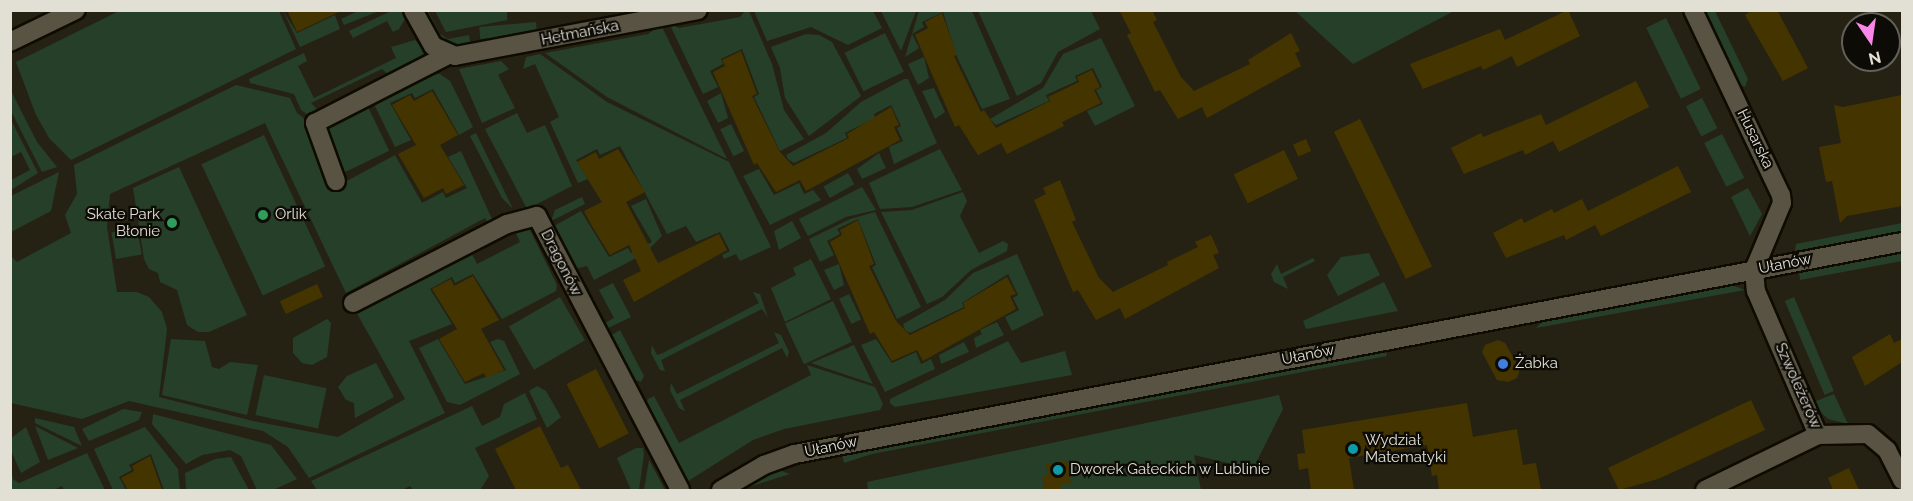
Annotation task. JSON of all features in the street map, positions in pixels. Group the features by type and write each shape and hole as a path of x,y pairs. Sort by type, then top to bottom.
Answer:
{"street":[{"path":"10,42 76,10"},
{"path":"413,10 430,42 455,56"},
{"name":"Hetmańska","path":"336,181 315,123 455,56 698,10"},
{"name":"Husarska","path":"1693,10 1781,195 1782,203 1754,270"},
{"name":"Dragonów","path":"353,303 507,224 537,216 680,490"},
{"name":"Ułanów","path":"721,490 764,465 795,454 1902,242"},
{"name":"Szwoleżerów","path":"1754,270 1756,291 1818,435 1868,434 1887,450 1902,480"},
{"path":"1705,490 1818,435"}],"green space":[{"path":"360,10 379,11 344,25 341,19"},
{"path":"119,11 279,11 296,49 71,160 49,138 36,115 16,62"},
{"path":"283,11 297,33 335,15 340,29 300,47"},
{"path":"391,11 403,11 405,19 399,29 393,32 387,21 353,38 349,31"},
{"path":"423,11 428,11 440,34 448,39 469,35 471,48 459,49 440,41"},
{"path":"435,11 507,11 507,20 446,32"},
{"path":"745,11 749,11 772,64 784,110 804,139 780,151 754,97 759,94 742,49 721,59 723,64 710,71 718,87 703,94 669,23 679,28 740,17"},
{"path":"754,11 873,11 882,28 848,45 811,27 767,41"},
{"path":"881,11 916,11 901,51"},
{"path":"919,11 972,11 1010,99 982,109 957,57 943,12 922,22 924,27 912,34"},
{"path":"978,11 1091,11 1100,29 1058,52 1041,83 1017,96"},
{"path":"1295,11 1454,11 1353,64"},
{"path":"1703,11 1715,11 1748,79 1745,87 1739,84"},
{"path":"1666,18 1701,89 1681,99 1646,28"},
{"path":"536,22 537,34 480,39 479,27"},
{"path":"661,25 727,159 607,97 545,53 648,34"},
{"path":"885,33 904,72 863,91 845,53"},
{"path":"806,34 819,35 832,42 861,96 809,136 785,98 780,68 771,47"},
{"path":"912,34 919,48 905,57"},
{"path":"1101,38 1135,106 1095,126 1087,111 1103,104 1096,90 1102,87 1093,68 1075,76 1077,81 1046,95 1049,101 996,125 990,119 1043,88 1063,54"},
{"path":"415,40 424,50 423,60 393,79 382,69 311,103 321,113 312,118 301,110 294,94 250,83 249,79 304,53 307,61 298,66 314,98 396,58 391,47"},
{"path":"540,54 607,102 729,162 771,247 740,261 736,254 724,259 722,255 730,251 720,232 696,242 686,226 667,234 620,146 600,155 597,149 576,160 588,179 578,183 550,122 559,117 535,64 523,69 526,57"},
{"path":"924,57 929,78 918,85 908,64"},
{"path":"501,61 509,69 498,75 515,108 482,123 459,69"},
{"path":"440,74 450,81 473,127 459,135 433,89 415,98 412,93 390,103 411,140 395,147 372,100 426,75"},
{"path":"908,79 937,143 894,164 889,147 903,141 897,128 901,126 891,105 874,114 875,118 845,133 847,138 794,163 788,159 786,155 826,133 861,102"},
{"path":"236,85 290,98 297,113 306,120 334,188 395,155 422,203 443,192 446,198 467,188 448,157 461,151 492,219 489,225 485,218 346,293 265,123 110,194 107,227 117,292 137,292 149,297 162,312 167,329 159,397 253,421 338,437 405,399 355,310 470,250 477,264 520,242 515,231 521,228 529,228 557,285 556,291 502,319 473,274 455,283 452,277 430,289 452,324 409,341 445,413 309,478 288,447 263,431 129,401 82,419 11,403 10,255 17,262 71,233 65,215 77,194 74,165"},
{"path":"934,88 945,112 935,119 922,91"},
{"path":"10,89 37,142 57,167 42,172 11,111"},
{"path":"721,93 728,118 718,123 707,101"},
{"path":"1702,98 1717,128 1701,136 1686,106"},
{"path":"366,103 389,151 344,173 321,125"},
{"path":"517,113 527,133 545,125 572,186 527,209 485,129"},
{"path":"11,120 38,173 11,190 11,180 30,170 21,152 11,157"},
{"path":"731,124 744,151 733,156 720,129"},
{"path":"476,133 513,209 502,198 470,136"},
{"path":"1722,134 1744,178 1726,187 1704,143"},
{"name":"Orlik","path":"264,135 325,266 263,296 201,164"},
{"path":"940,149 962,190 912,207 880,209 869,183"},
{"path":"879,153 886,168 862,179 857,169"},
{"name":"Skate Park Błonie","path":"179,167 247,315 209,332 198,332 187,325 177,290 160,282 158,273 149,269 144,259 133,188"},
{"path":"759,169 774,195 799,183 804,194 813,190 821,200 770,225 743,176"},
{"path":"59,172 51,211 11,232 11,196"},
{"path":"848,173 854,184 830,198 824,187"},
{"path":"862,187 876,210 846,217 808,236 799,219"},
{"path":"1748,188 1762,214 1750,236 1731,197"},
{"path":"963,192 967,201 960,216 979,253 1003,241 1008,244 1007,251 971,270 942,297 927,304 881,212 912,210"},
{"path":"582,197 585,204 551,221 555,210"},
{"path":"646,199 662,236 644,254 594,280 587,266 575,269 554,226 581,211 609,257 628,248 631,253 652,242 631,206"},
{"path":"875,212 921,307 897,319 872,267 876,265 858,219 837,229 840,234 827,241 834,255 820,262 809,239 850,219"},
{"path":"792,221 801,238 779,250 774,231"},
{"path":"1902,223 1902,231 1795,251 1796,244"},
{"path":"137,228 142,255 116,259 111,233"},
{"path":"1369,253 1380,275 1338,296 1327,275 1341,257"},
{"path":"1902,253 1902,261 1800,280 1799,271"},
{"path":"1017,254 1044,315 1012,331 1005,317 1019,310 1013,298 1018,295 1008,274 962,303 964,307 910,333 905,330 903,324 945,300 973,273"},
{"path":"1313,258 1315,261 1283,277 1288,289 1274,282 1271,274 1277,264 1281,274"},
{"path":"811,259 831,299 785,322 771,288 796,275 793,268"},
{"path":"839,264 844,285 834,290 824,270"},
{"path":"1384,282 1398,311 1306,329 1303,321"},
{"path":"613,283 631,317 606,329 605,323 614,318 599,290"},
{"path":"1732,285 1745,290 1536,328 1544,320"},
{"path":"753,292 760,294 768,318 762,309 661,360 665,371 660,370 651,353 652,345 657,355 663,353 759,303"},
{"path":"849,294 861,319 851,324 839,299"},
{"path":"560,297 585,340 534,370 509,326"},
{"path":"1794,297 1834,391 1825,395 1785,301"},
{"path":"833,301 852,342 804,364 785,323"},
{"path":"327,319 331,323 327,357 312,365 302,363 293,353 293,338"},
{"path":"997,322 1004,335 976,348 974,338 982,334 980,330"},
{"path":"620,330 644,376 641,382 631,378 610,336"},
{"path":"774,332 781,335 789,352 787,358 782,348 680,400 685,411 679,408 670,390 671,383 677,394 779,343"},
{"path":"171,339 205,341 212,367 219,369 230,362 258,365 247,415 162,395"},
{"path":"438,339 465,384 506,370 490,342 498,339 504,341 520,374 460,405 447,402 419,348"},
{"path":"876,339 892,363 916,352 921,364 931,359 935,369 885,392 861,345"},
{"path":"1008,341 1021,363 1065,351 1072,375 895,407 890,403 890,399"},
{"path":"964,342 969,352 941,364 939,355"},
{"path":"854,345 873,384 811,363"},
{"path":"1385,350 1387,356 872,454 844,463 842,453"},
{"path":"376,363 394,397 355,418 354,403 346,400 338,387 347,376"},
{"path":"807,365 875,387 883,404 880,410 784,429 753,440 685,483 646,405 648,399 654,396 679,443 811,375"},
{"path":"264,375 327,388 318,428 255,415"},
{"path":"537,386 546,391 561,417 547,428 529,391"},
{"path":"525,393 537,419 475,448 489,476 480,490 413,490 410,486 402,490 317,490 311,481 472,406 482,426 500,417 504,404"},
{"path":"1834,394 1848,424 1828,419 1811,403"},
{"path":"1279,395 1283,409 1253,469 1194,455 1201,490 868,490 867,482"},
{"path":"123,409 142,412 139,420 89,441 82,429"},
{"path":"153,414 271,445 297,479 273,490 257,490 241,456 230,450 202,455 186,464 152,424"},
{"path":"35,418 74,427 82,446 35,423"},
{"path":"35,426 78,448 48,460"},
{"path":"26,427 40,462 21,473 11,451 11,438"},
{"path":"145,427 178,469 180,490 164,490 151,454 129,465 132,470 119,477 126,490 113,490 94,449"},
{"path":"636,448 643,448 644,454 639,490 631,490 617,458"},
{"path":"87,453 105,490 64,490 62,486 53,490 11,490 11,467 13,479 19,483"},
{"path":"231,457 249,490 186,490 185,473 215,459"},
{"path":"649,460 665,490 644,490"},
{"path":"779,470 790,474 739,490 751,483"}],"building":[{"path":"287,10 343,10 297,32"},
{"path":"1119,10 1152,10 1157,20 1153,22 1181,77 1194,91 1250,64 1248,60 1291,33 1300,51 1295,53 1301,66 1207,118 1202,107 1178,119 1160,90 1155,92 1127,35 1131,33"},
{"path":"1568,10 1580,36 1517,67 1512,56 1483,70 1481,66 1423,89 1410,64 1500,29 1505,40"},
{"path":"1753,10 1777,10 1808,68 1783,81 1745,15"},
{"path":"942,13 957,55 954,56 981,112 984,110 996,128 1050,101 1048,97 1079,82 1077,77 1092,70 1100,87 1094,90 1101,103 1062,122 1064,126 1007,154 1001,143 978,155 959,125 955,127 915,35 928,28 925,22"},
{"path":"741,51 757,94 752,96 780,152 793,166 849,138 847,134 891,107 899,125 894,127 900,140 806,191 800,180 776,192 757,163 754,165 713,72 725,66 722,60"},
{"path":"1636,81 1649,107 1559,152 1553,141 1525,155 1523,150 1464,174 1451,148 1481,133 1483,137 1541,114 1546,125"},
{"path":"432,91 458,135 440,145 464,185 446,194 443,188 424,198 398,154 416,145 392,105 410,95 414,101"},
{"path":"1902,95 1902,206 1847,216 1840,223 1832,181 1826,182 1819,147 1841,143 1834,105 1843,107"},
{"path":"1360,119 1432,266 1406,279 1334,132"},
{"path":"1306,139 1311,151 1298,156 1293,144"},
{"path":"618,149 645,192 626,202 658,263 719,234 727,250 634,302 623,280 641,271 629,245 610,255 592,226 584,211 602,202 577,162 596,152 599,159"},
{"path":"1284,150 1298,179 1248,203 1234,175"},
{"path":"1678,166 1691,192 1601,236 1595,225 1566,240 1564,235 1506,258 1493,233 1522,218 1524,223 1552,209 1554,213 1582,199 1588,211"},
{"path":"1060,180 1076,220 1072,222 1099,278 1113,292 1168,265 1167,262 1198,247 1195,242 1211,235 1219,253 1213,255 1219,268 1125,319 1120,308 1096,320 1078,290 1073,292 1034,200 1046,194 1043,188"},
{"path":"858,220 874,264 869,266 896,321 910,335 965,308 963,303 1007,277 1016,294 1010,296 1016,309 923,361 917,350 892,361 874,332 870,334 830,242 842,235 840,230"},
{"path":"473,276 499,320 481,329 504,370 486,378 484,373 465,382 439,339 457,329 432,289 451,279 454,286"},
{"path":"317,284 323,297 286,314 280,301"},
{"path":"1890,334 1894,343 1902,339 1902,362 1865,386 1852,357"},
{"name":"Żabka","path":"1498,340 1505,343 1520,369 1517,378 1508,382 1497,380 1482,352 1485,345"},
{"path":"596,369 629,433 599,448 567,384"},
{"path":"1751,400 1765,430 1658,479 1619,490 1608,468"},
{"name":"Wydział Matematyki","path":"1467,403 1473,437 1517,429 1523,465 1536,463 1541,490 1439,490 1437,475 1432,476 1427,445 1349,458 1354,490 1311,490 1308,468 1299,470 1297,454 1305,453 1302,430"},
{"path":"540,426 561,468 568,465 581,490 516,490 495,449"},
{"path":"150,456 162,490 128,490 121,478 134,471 132,466"},
{"name":"Dworek Gałeckich w Lublinie","path":"1068,461 1071,483 1061,484 1062,490 1044,490 1042,477 1048,476 1046,464"},
{"path":"1849,468 1859,490 1833,490 1828,478"}],"place":[{"name":"Orlik","path":"263,215"},
{"name":"Skate Park Błonie","path":"172,223"},
{"name":"Żabka","path":"1503,364"},
{"name":"Wydział Matematyki","path":"1353,449"},
{"name":"Dworek Gałeckich w Lublinie","path":"1058,470"}]}
